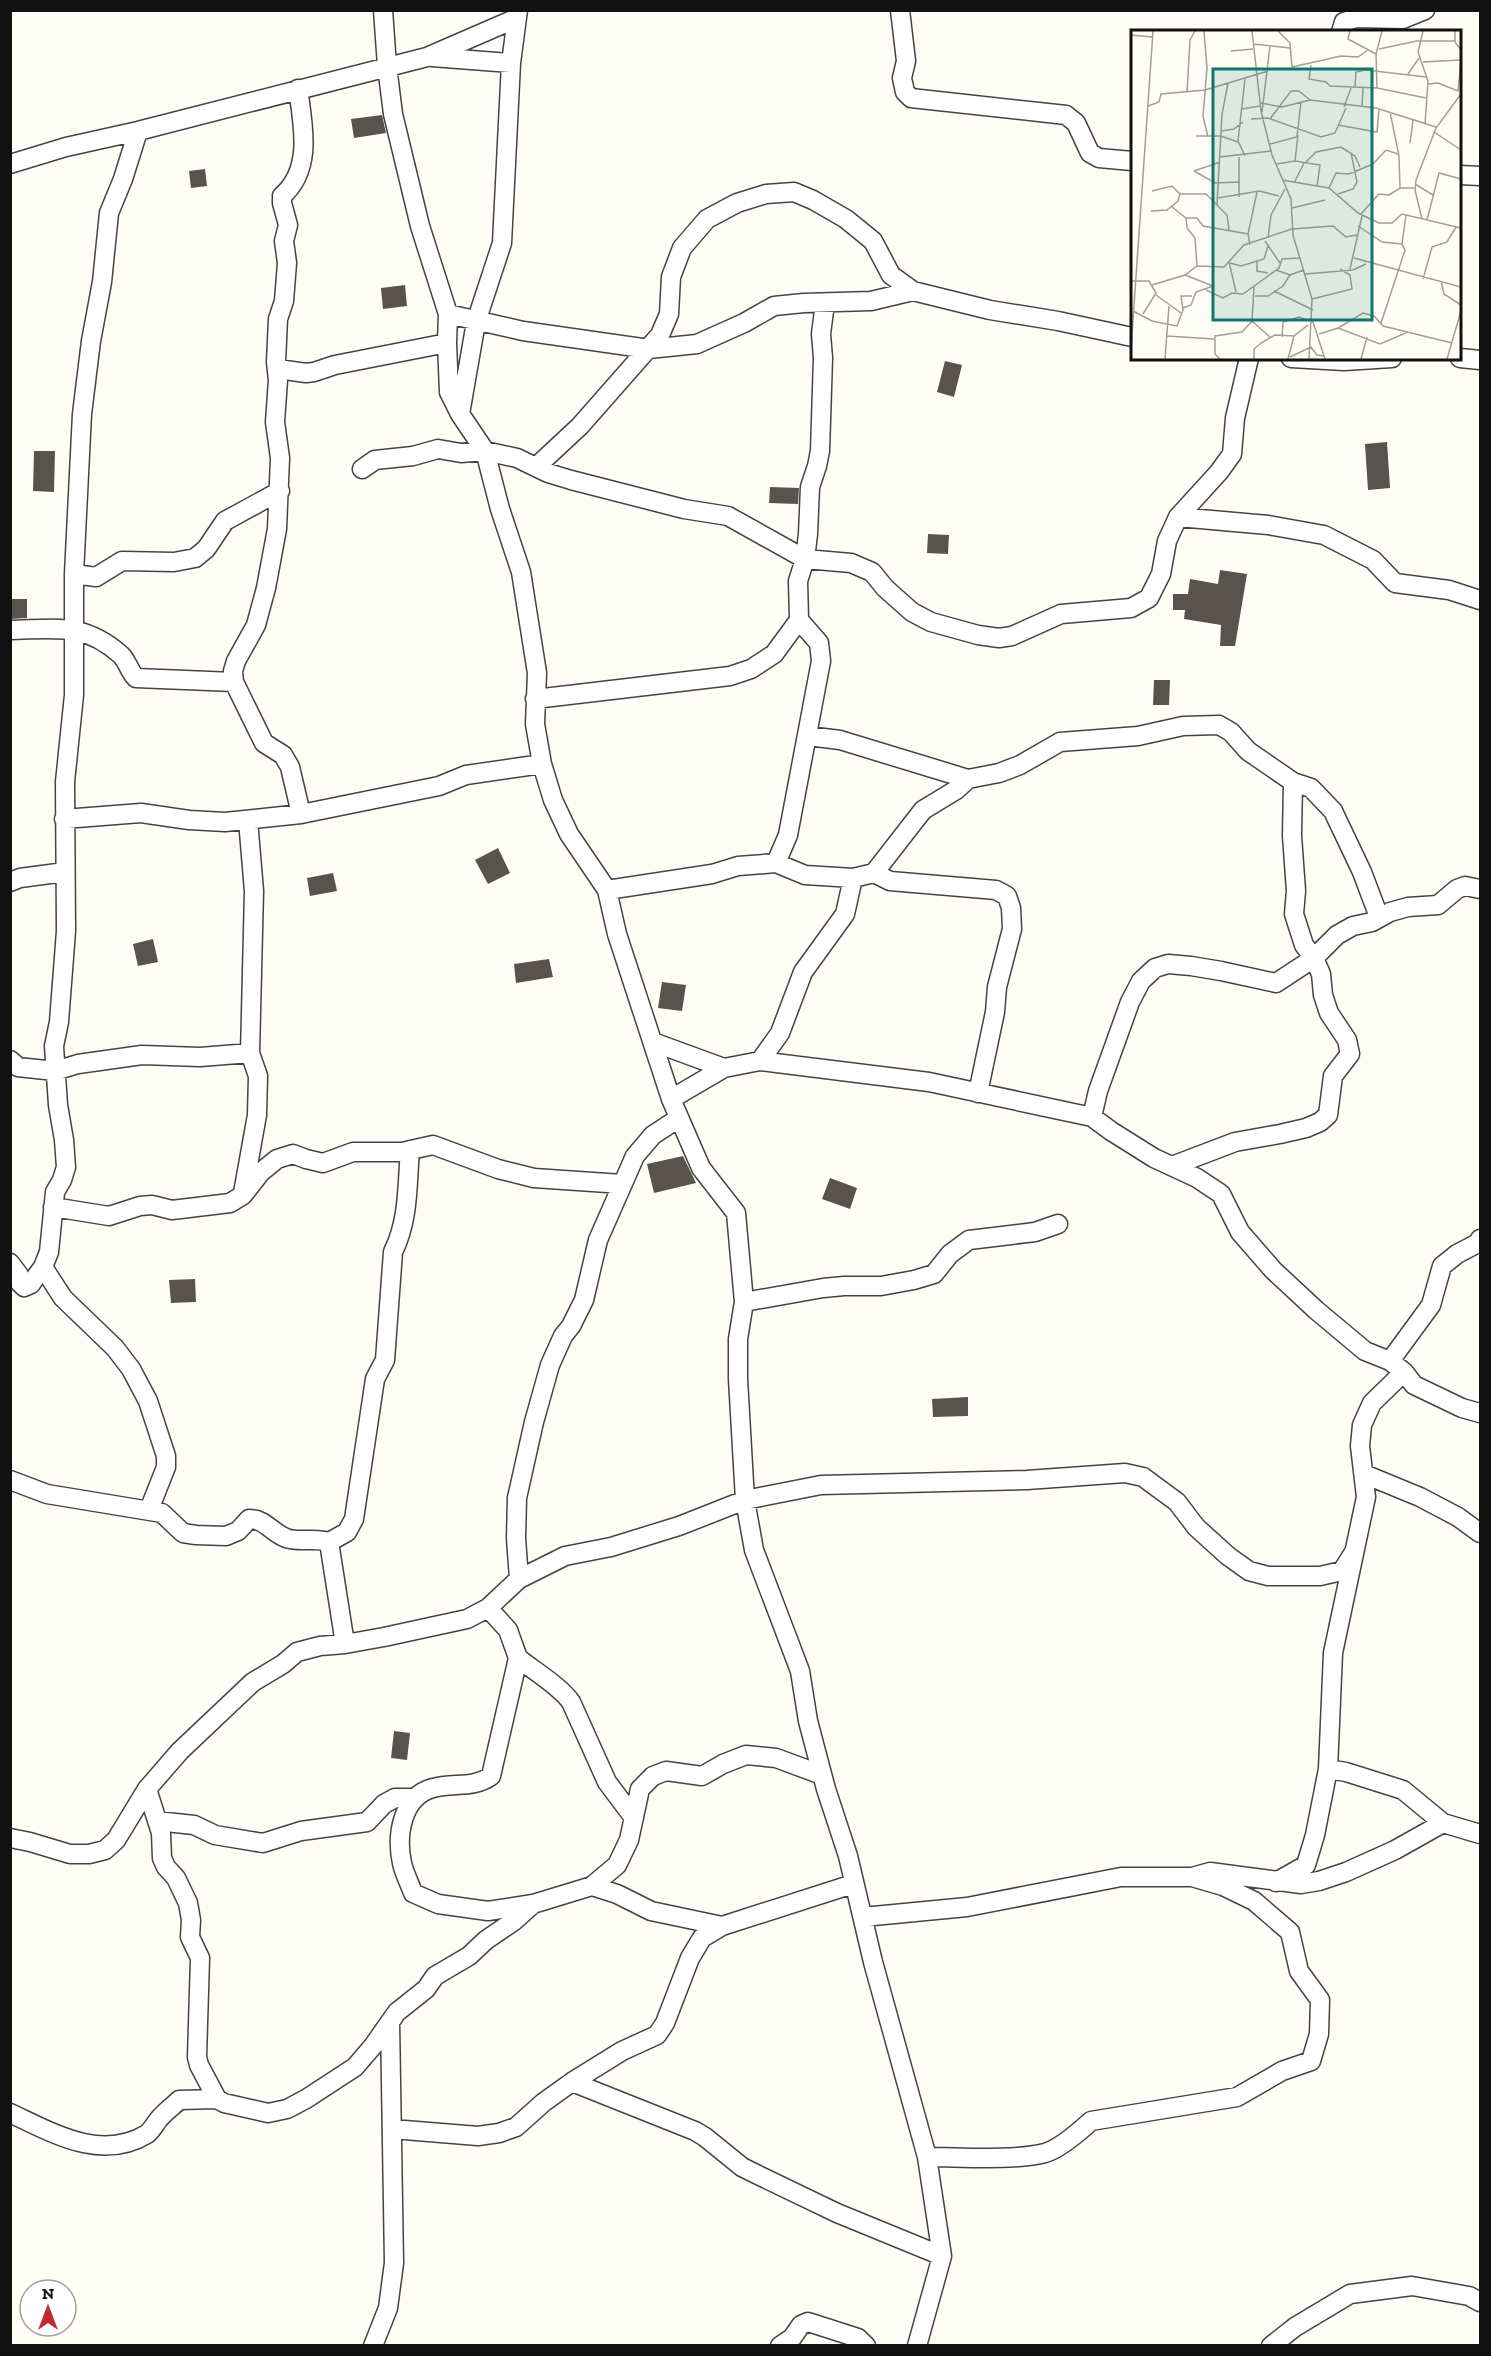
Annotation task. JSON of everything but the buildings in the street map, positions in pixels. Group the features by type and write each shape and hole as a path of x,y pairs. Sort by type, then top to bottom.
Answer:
{"street":[{"path":"383,10 393,114 420,226 448,314 449,392 460,414 485,451 500,509 521,572 537,674 535,724 542,764 553,800 569,834 607,890 617,934 679,1118 701,1168 736,1213 744,1302 738,1339 738,1379 745,1500 754,1550 800,1671 808,1721 848,1856 873,1962 927,2157 942,2256 917,2346"},
{"path":"900,10 906,61 902,78 905,92 911,98 1066,115 1076,123 1090,153 1099,158 1131,161"},
{"path":"1341,21 1356,18 1403,19 1425,10"},
{"path":"10,164 66,147 138,131 427,57 517,14"},
{"path":"460,414 476,321 502,243 511,63 517,14"},
{"path":"427,57 511,63"},
{"path":"298,89 305,134 300,173 290,190 282,196 288,225 284,241 287,263 284,301 278,319 275,422 280,458 280,491 277,529 266,588 256,625 233,671 234,682 264,743 283,755 290,767 300,814"},
{"path":"10,1263 24,1287 31,1284 43,1267 49,1252 55,1192 66,1167 54,1046 59,1022 66,931 65,782 74,695 74,574 82,414 91,341 102,282 109,213 138,131"},
{"path":"1461,175 1480,176"},
{"path":"536,467 580,426 660,335 669,314 671,277 682,248 707,219 737,203 766,194 794,192 846,219 873,241 891,275 913,291 990,310 1058,321 1131,337"},
{"path":"448,314 534,333 649,349 697,344 744,323 774,306 870,301 913,291"},
{"path":"535,699 730,676 751,669 774,654 799,620 798,581 805,559 810,487 818,466 820,451 823,358 821,333 825,303"},
{"path":"278,369 314,372 335,365 447,343"},
{"path":"1461,358 1480,360"},
{"path":"362,469 375,460 413,456 438,449 461,453 485,451 517,458 548,473 594,486 684,509 728,516 805,559 851,563 872,572 885,588 912,612 931,622 978,635 1006,637 1061,614 1131,608 1149,598 1161,574 1167,540 1179,517 1232,454 1235,418 1250,360"},
{"path":"1326,360 1360,360"},
{"path":"74,574 96,577 122,561 174,562 195,558 206,549 225,521 280,491"},
{"path":"1179,517 1268,525 1324,535 1373,560 1395,583 1449,590 1480,600"},
{"path":"776,863 788,835 821,661 819,643 799,620"},
{"path":"10,630 74,629 93,635 128,663 131,673 136,678 234,682"},
{"path":"808,736 840,740 968,779 999,773 1020,765 1060,742 1138,736 1206,723 1219,725 1232,732 1248,751 1293,782 1311,788 1334,811 1362,872 1379,918"},
{"path":"64,819 141,813 189,820 225,822 248,820 300,814 439,786 466,775 542,764"},
{"path":"607,890 712,874 738,866 776,863 805,875 853,878 874,873 923,810 956,790 968,779"},
{"path":"1172,1166 1234,1142 1306,1128 1320,1122 1328,1115 1334,1076 1350,1054 1347,1040 1334,1022 1325,1002 1321,974 1314,958 1304,945 1294,914 1296,891 1292,836 1293,782"},
{"path":"243,1195 257,1115 258,1076 250,1053 254,891 248,820"},
{"path":"10,882 20,878 65,872"},
{"path":"874,873 890,882 918,882 996,890 1007,896 1011,908 1012,929 997,987 995,1012 978,1093"},
{"path":"760,1061 780,1033 803,972 845,914 853,878"},
{"path":"1092,1117 1098,1090 1130,1002 1141,981 1155,968 1168,964 1191,966 1276,983 1314,958 1336,935 1353,926 1408,907 1438,905 1457,889 1465,886 1480,889"},
{"path":"653,1042 724,1068"},
{"path":"10,1060 18,1067 55,1071 78,1064 142,1054 200,1057 250,1053"},
{"path":"671,1099 724,1068 760,1061 929,1082 1078,1112 1092,1117 1111,1131 1197,1178 1221,1194 1240,1232 1273,1270 1365,1351 1390,1361 1404,1372 1414,1385 1462,1408 1480,1413"},
{"path":"519,1579 516,1538 517,1498 534,1422 550,1365 562,1336 571,1326 584,1300 598,1240 635,1156 653,1136 679,1118"},
{"path":"53,1207 109,1216 140,1206 152,1205 172,1210 216,1206 230,1203 243,1195 261,1172 277,1159 293,1154 323,1162 353,1152 410,1150 433,1145 498,1169 534,1178 622,1184"},
{"path":"10,1480 47,1494 162,1513 183,1533 226,1536 238,1531 249,1519 259,1519 274,1533 289,1539 320,1539 328,1542 347,1532 354,1519 375,1379 385,1360 393,1252 406,1218 410,1150"},
{"path":"744,1302 823,1288 881,1286 914,1280 934,1274 950,1254 969,1240 1035,1232 1058,1224"},
{"path":"1390,1361 1431,1305 1442,1266 1457,1254 1478,1243 1480,1239"},
{"path":"43,1267 63,1298 115,1348 131,1370 148,1401 166,1456 166,1467 149,1510"},
{"path":"1276,1882 1306,1865 1315,1835 1328,1769 1333,1653 1366,1497 1360,1446 1362,1425 1372,1403 1404,1372"},
{"path":"10,1839 30,1842 70,1854 89,1854 105,1850 116,1840 147,1789 180,1751 253,1682 283,1664 297,1652 467,1619 488,1608 519,1579 565,1556 611,1547 679,1526 745,1500 821,1485 1026,1479 1125,1473 1143,1477 1177,1502 1196,1527 1228,1556 1249,1571 1268,1576 1320,1576 1342,1571 1354,1552"},
{"path":"1364,1474 1420,1497 1458,1517 1480,1533"},
{"path":"328,1542 345,1644"},
{"path":"488,1608 507,1630 518,1658 564,1692 571,1702 607,1782 634,1818"},
{"path":"518,1658 491,1776 481,1783 434,1787 423,1791 408,1805 400,1831 402,1862 413,1893 438,1904 488,1911 533,1904 592,1886 617,1865 629,1840 640,1789 653,1776 666,1772 702,1776 746,1755 776,1758 822,1774"},
{"path":"1328,1769 1346,1772 1403,1790 1443,1823 1480,1834"},
{"path":"147,1789 161,1833 162,1858 166,1867 176,1878 188,1903 191,1920 190,1937 200,1958 196,2057 218,2099 224,2103 268,2114 287,2109 355,2067 374,2046 397,2012 426,1989 435,1976 469,1956 533,1904"},
{"path":"157,1821 194,1825 215,1834 263,1844 301,1831 367,1822 384,1804 395,1798 415,1798"},
{"path":"863,1917 967,1906 1121,1877 1192,1877 1210,1872 1301,1884 1346,1872 1395,1850 1443,1823"},
{"path":"927,2157 1023,2156 1047,2152 1091,2121 1237,2097 1282,2071 1311,2061 1319,2034 1320,2000 1299,1971 1290,1932 1254,1901 1223,1886 1192,1877"},
{"path":"392,2129 478,2136 499,2133 516,2127 544,2102 572,2082 622,2051 657,2035 690,1958 702,1938 722,1926 853,1884"},
{"path":"592,1886 617,1894 651,1911 722,1926"},
{"path":"373,2346 388,2308 394,2263 390,2022"},
{"path":"572,2082 695,2131 741,2167 756,2175 837,2213 942,2256"},
{"path":"10,2113 70,2140 93,2145 121,2146 148,2133 179,2100 218,2099"},
{"path":"1271,2346 1295,2327 1350,2294 1412,2286 1469,2296 1480,2302"},
{"path":"780,2346 792,2338 801,2325 808,2322 858,2338 866,2346"},
{"path":"923,2323 930,2346"}]}
